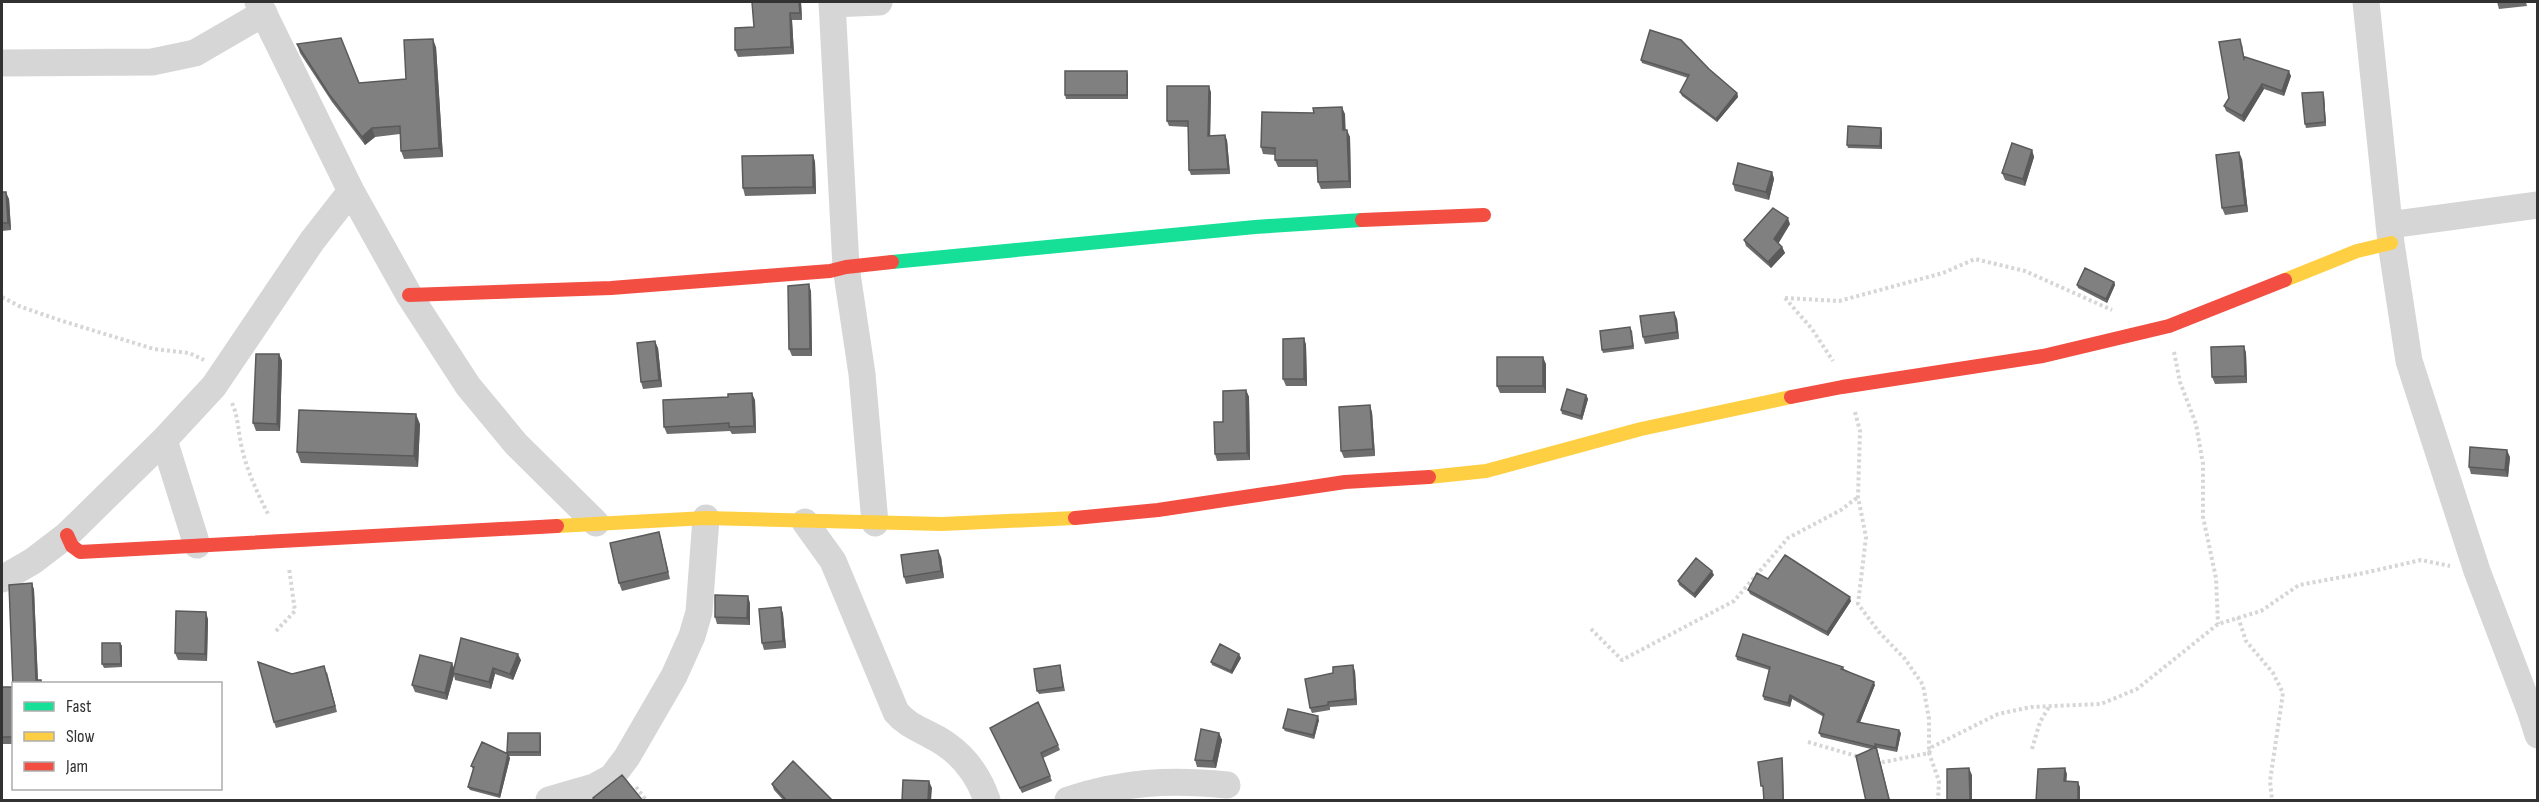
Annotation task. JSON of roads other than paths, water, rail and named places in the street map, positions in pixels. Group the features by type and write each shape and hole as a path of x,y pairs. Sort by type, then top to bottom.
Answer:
{"street":[{"path":"875,523 862,374 846,267 832,3 879,2"},
{"path":"2366,2 2390,234 2409,361 2477,571 2538,735"},
{"path":"2,63 152,62 176,58 195,53 261,7 351,191 409,295 468,386 516,444 596,523"},
{"path":"2,579 33,561 67,535 164,440 220,378 299,260 351,191"},
{"path":"67,535 72,546 80,552 706,518 942,524 1091,518 1345,482 1438,477 1486,471 1641,429 1842,387 2043,356 2169,326 2357,251 2390,234 2538,205"},
{"path":"409,295 611,288 831,271 846,267 1265,226 1484,215"},
{"path":"164,440 197,545"},
{"path":"549,801 594,787 612,777 627,757 674,676 692,636 699,612 706,518"},
{"path":"805,522 837,570 896,712 910,726 942,741 960,755 976,774 987,801"},
{"path":"1068,801 1115,786 1140,783 1178,782 1227,785"}]}
